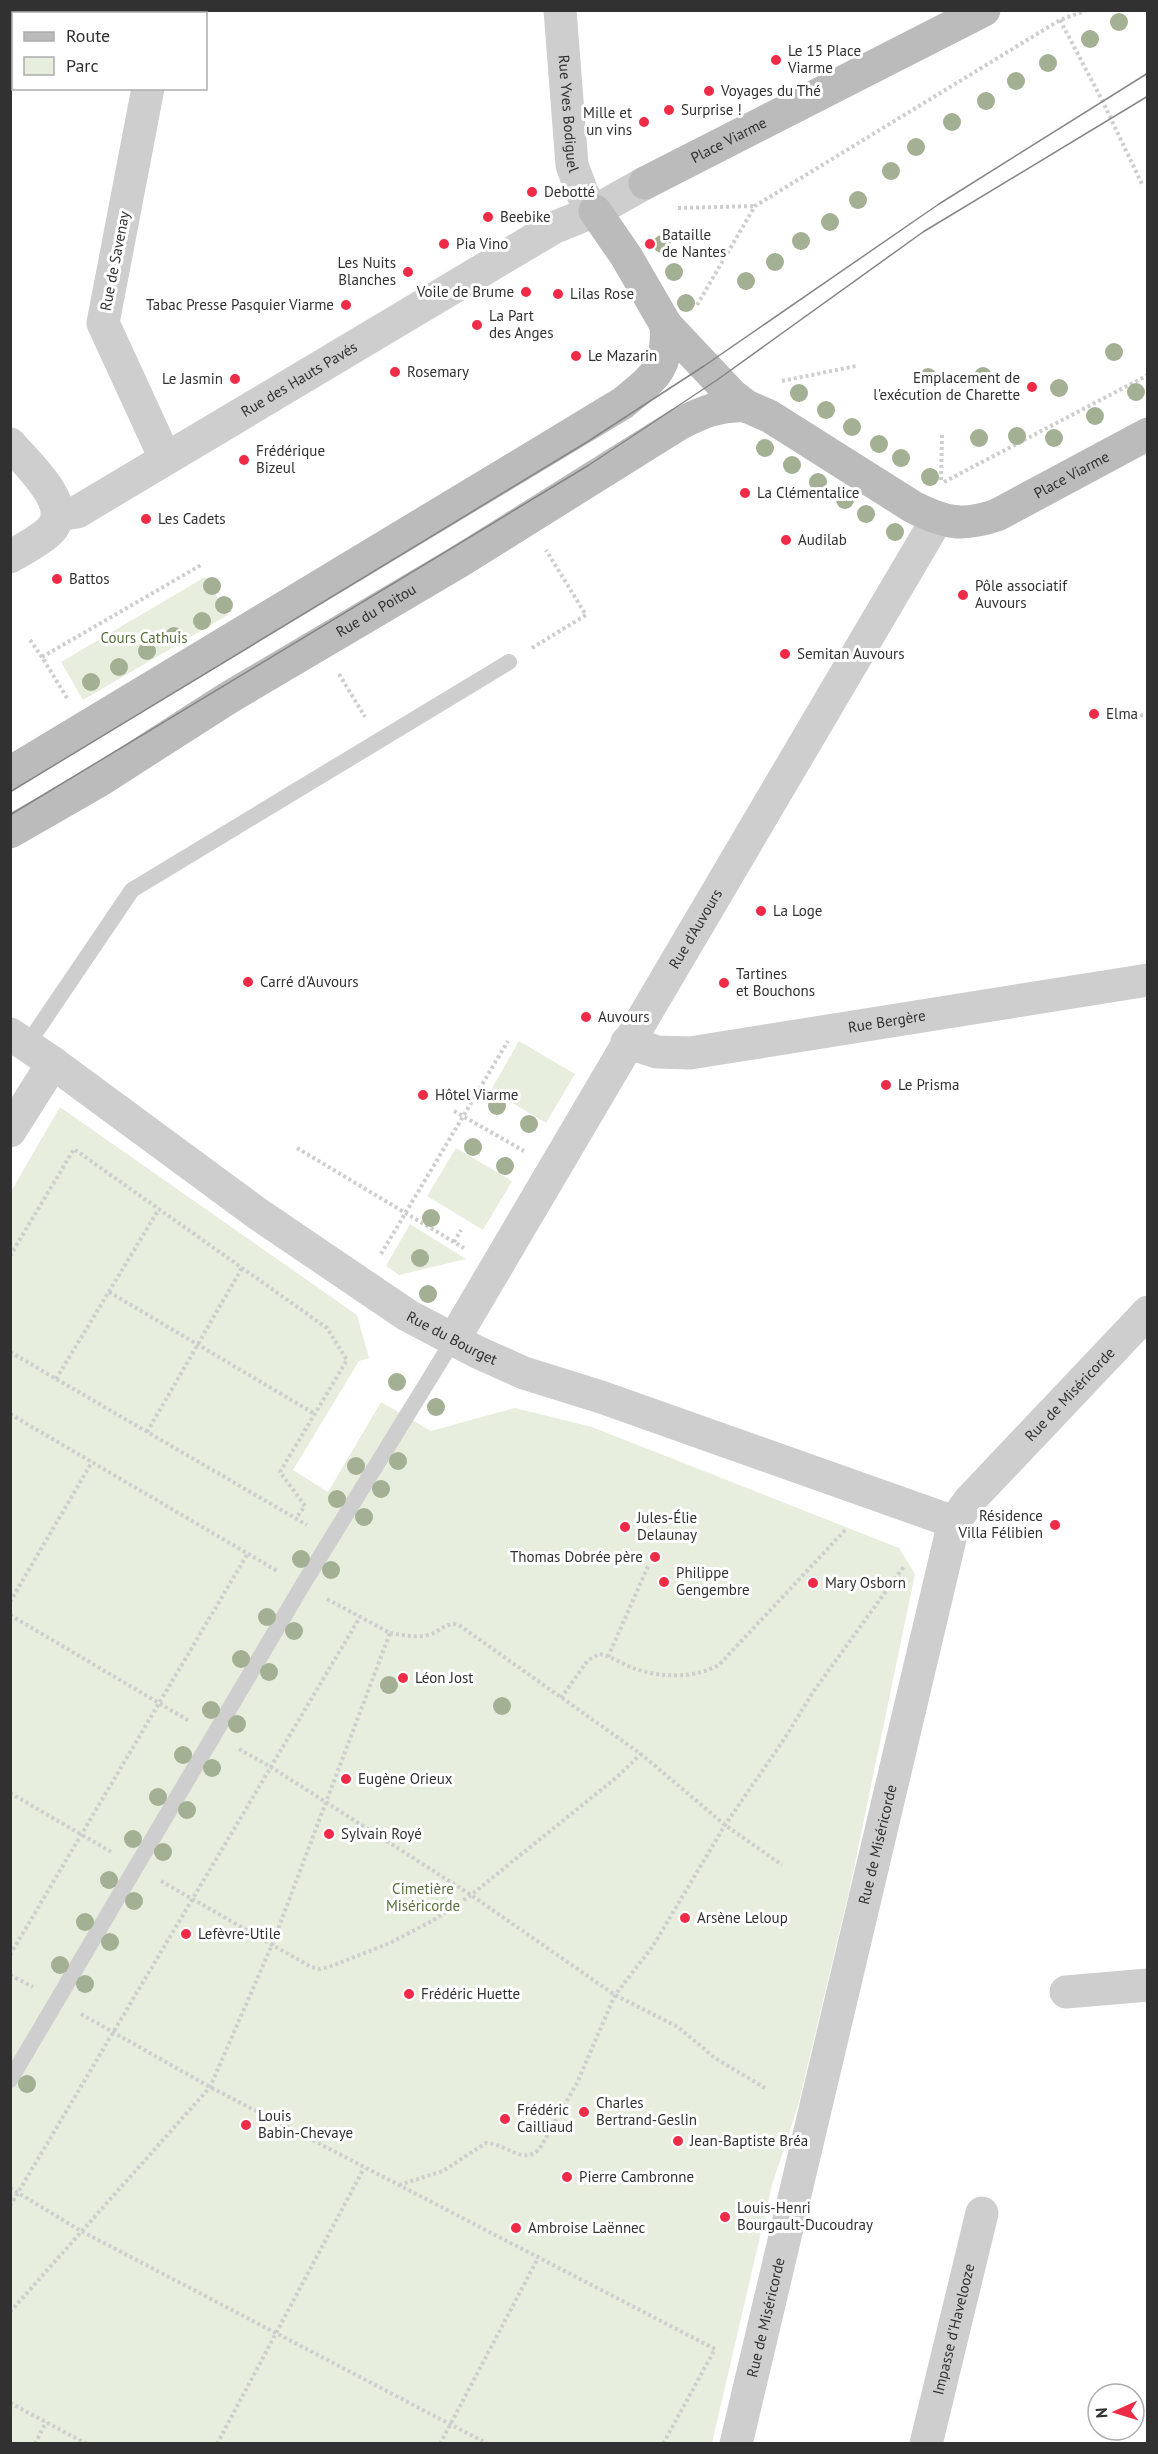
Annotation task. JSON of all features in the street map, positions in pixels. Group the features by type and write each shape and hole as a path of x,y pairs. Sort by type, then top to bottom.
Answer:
{"street":[{"name":"Rue Yves Bodiguel","path":"560,10 572,165 583,195 595,211"},
{"name":"Place Viarme","path":"984,10 645,183 595,211 626,256 666,326 732,395 749,407 770,416 913,507 937,519 957,523 997,515 1148,434"},
{"name":"Rue de Savenay","path":"148,90 103,323 165,458"},
{"name":"Rue des Hauts Pavés","path":"58,515 77,512 553,228 595,211"},
{"path":"10,773 87,729 623,403 661,366 667,344 666,326"},
{"name":"Rue du Poitou","path":"10,832 97,782 228,698 460,561 686,420 723,406 749,407"},
{"path":"10,444 52,495 57,505 58,515 53,528 10,557"},
{"name":"Rue d'Auvours","path":"454,1339 937,519"},
{"name":"Rue Bergère","path":"627,1042 657,1052 690,1053 1148,980"},
{"name":"Rue du Bourget","path":"19,1040 258,1214 407,1315 524,1373 601,1397 954,1522"},
{"path":"10,1131 53,1063"},
{"name":"Rue de Miséricorde","path":"736,2444 954,1522 970,1500 1148,1312"},
{"path":"1066,1992 1148,1984"},
{"name":"Impasse d'Havelooze","path":"926,2444 982,2213"}],"lane":[{"path":"19,1040 132,890 509,662"},
{"path":"10,2080 302,1586 454,1339"}],"path":[{"path":"666,326 692,314 755,206 1060,20 1087,10"},
{"path":"1060,20 1142,184"},
{"path":"749,407 784,379 856,366"},
{"path":"942,435 941,483 1148,375"},
{"path":"509,662 586,615 528,518"},
{"path":"42,657 201,565"},
{"path":"30,640 87,729"},
{"path":"321,643 379,740"},
{"path":"1128,716 1148,715"},
{"path":"381,1254 508,1041"},
{"path":"454,1111 528,1154"},
{"path":"297,1148 464,1248"},
{"path":"10,1256 74,1149 327,1328 347,1360 280,1472 305,1506 296,1518"},
{"path":"56,1379 159,1209"},
{"path":"454,1242 461,1230"},
{"path":"147,1432 242,1268"},
{"path":"109,1292 315,1414"},
{"path":"10,1352 331,1539"},
{"path":"10,1414 302,1586 390,1633 421,1636 432,1634 449,1624 459,1625 641,1754 725,1825 782,1865"},
{"path":"10,1602 92,1462"},
{"path":"561,1698 588,1660 599,1654 652,1674 690,1674 712,1669 720,1664 847,1528"},
{"path":"398,2186 443,2171 486,2143 494,2143 524,2157 535,2154 558,2119 577,2083 615,1995 653,1946 725,1825 783,1742 813,1692 917,1549 947,1556"},
{"path":"10,1955 248,1553"},
{"path":"608,1657 650,1564"},
{"path":"10,1615 271,1767 471,1895 615,1995 678,2026 715,2058 765,2088"},
{"path":"10,2206 360,1617"},
{"path":"10,2313 210,2087 272,1945 390,1633"},
{"path":"10,1793 272,1945 311,1967 320,1969 390,1943 432,1921 471,1895 618,1777 641,1754"},
{"path":"57,2001 210,2087 715,2349 663,2444"},
{"path":"217,2444 364,2168"},
{"path":"10,2188 81,2231 488,2444"},
{"path":"440,2444 538,2258"},
{"path":"10,2403 87,2444"},
{"path":"35,2444 46,2422"}],"green space":[{"name":"Cours Cathuis","path":"205,577 228,615 83,700 61,662"},
{"path":"519,1041 575,1074 546,1123 491,1090"},
{"name":"Cimetière Miséricorde","path":"60,1107 357,1315 369,1358 359,1361 293,1470 328,1492 381,1402 431,1431 515,1408 592,1427 899,1548 915,1574 849,1892 798,2106 772,2185 712,2443 11,2444 10,1193"},
{"path":"456,1148 512,1181 483,1230 427,1196"},
{"path":"410,1224 466,1259 399,1275 386,1266"}],"tram line":[{"path":"10,792 587,442 704,366 939,204 1148,73"},
{"path":"10,815 589,465 717,380 923,232 1148,96"}],"place":[{"name":"Le 15 Place Viarme","path":"776,60"},
{"name":"Voyages du Thé","path":"709,91"},
{"name":"Surprise !","path":"669,110"},
{"name":"Mille et un vins","path":"644,122"},
{"name":"Debotté","path":"532,192"},
{"name":"Beebike","path":"488,217"},
{"name":"Pia Vino","path":"444,244"},
{"name":"Bataille de Nantes","path":"650,244"},
{"name":"Les Nuits Blanches","path":"408,272"},
{"name":"Voile de Brume","path":"526,292"},
{"name":"Lilas Rose","path":"558,294"},
{"name":"Tabac Presse Pasquier Viarme","path":"346,305"},
{"name":"La Part des Anges","path":"477,325"},
{"name":"Le Mazarin","path":"576,356"},
{"name":"Rosemary","path":"395,372"},
{"name":"Le Jasmin","path":"235,379"},
{"name":"Emplacement de l'exécution de Charette","path":"1032,387"},
{"name":"Frédérique Bizeul","path":"244,460"},
{"name":"La Clémentalice","path":"745,493"},
{"name":"Les Cadets","path":"146,519"},
{"name":"Audilab","path":"786,540"},
{"name":"Battos","path":"57,579"},
{"name":"Pôle associatif Auvours","path":"963,595"},
{"name":"Semitan Auvours","path":"785,654"},
{"name":"Elma","path":"1094,714"},
{"name":"La Loge","path":"761,911"},
{"name":"Carré d'Auvours","path":"248,982"},
{"name":"Tartines et Bouchons","path":"724,983"},
{"name":"Auvours","path":"586,1017"},
{"name":"Le Prisma","path":"886,1085"},
{"name":"Hôtel Viarme","path":"423,1095"},
{"name":"Résidence Villa Félibien","path":"1055,1525"},
{"name":"Jules-Élie Delaunay","path":"625,1527"},
{"name":"Thomas Dobrée père","path":"655,1557"},
{"name":"Philippe Gengembre","path":"664,1582"},
{"name":"Mary Osborn","path":"813,1583"},
{"name":"Léon Jost","path":"403,1678"},
{"name":"Eugène Orieux","path":"346,1779"},
{"name":"Sylvain Royé","path":"329,1834"},
{"name":"Arsène Leloup","path":"685,1918"},
{"name":"Lefèvre-Utile","path":"186,1934"},
{"name":"Frédéric Huette","path":"409,1994"},
{"name":"Charles Bertrand-Geslin","path":"584,2112"},
{"name":"Frédéric Cailliaud","path":"505,2119"},
{"name":"Louis Babin-Chevaye","path":"246,2125"},
{"name":"Jean-Baptiste Bréa","path":"678,2141"},
{"name":"Pierre Cambronne","path":"567,2177"},
{"name":"Louis-Henri Bourgault-Ducoudray","path":"725,2217"},
{"name":"Ambroise Laënnec","path":"516,2228"}]}
